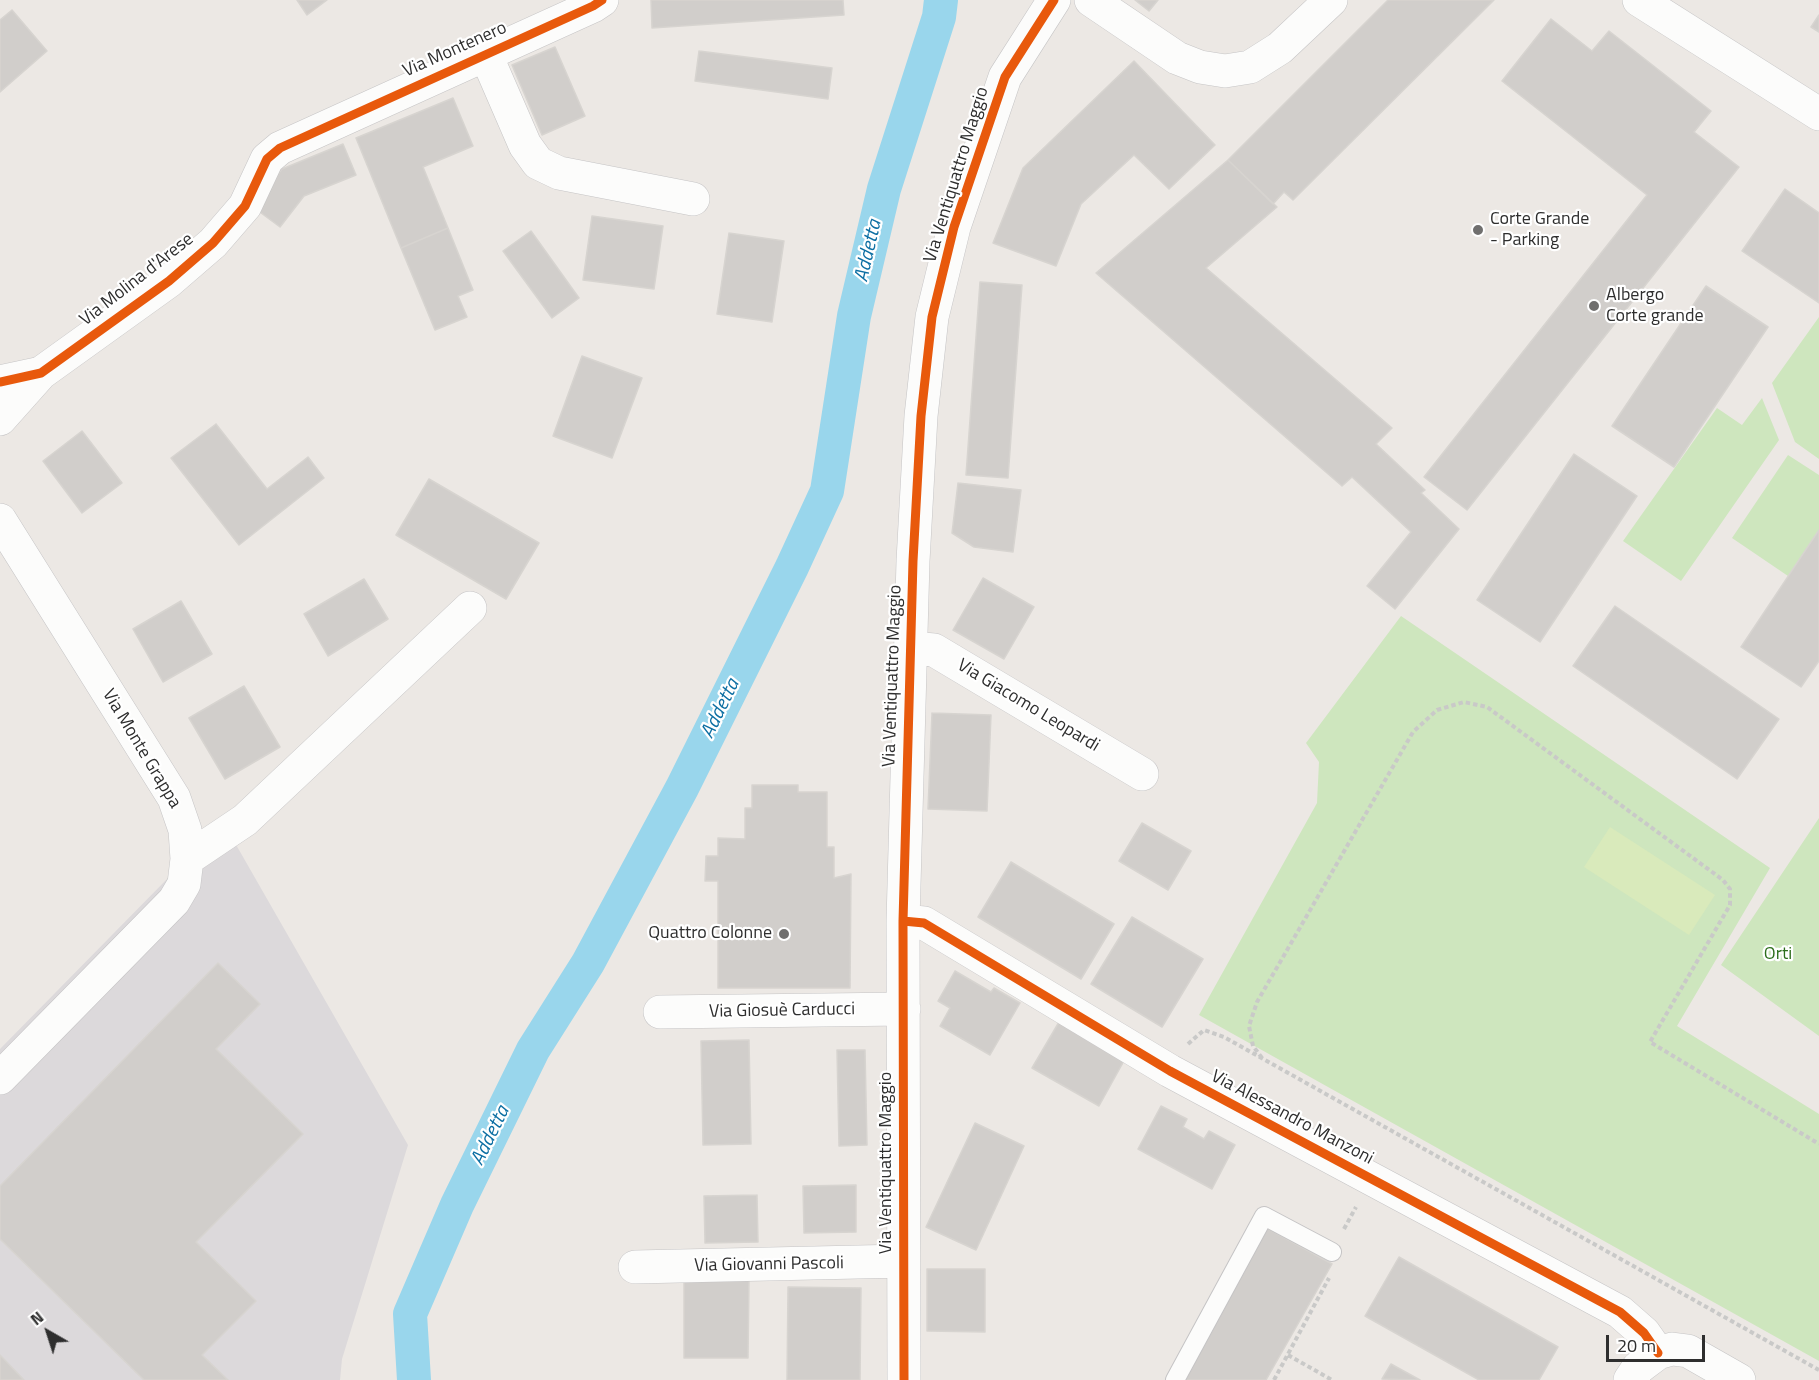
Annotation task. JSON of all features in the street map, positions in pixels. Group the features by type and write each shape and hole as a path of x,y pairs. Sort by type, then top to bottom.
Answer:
{"street":[{"name":"Via Montenero","path":"321,129 603,0"},
{"name":"Via Ventiquattro Maggio","path":"904,1380 903,921 913,561 921,416 932,317 954,227 1005,77 1054,0"},
{"path":"1091,0 1177,58 1200,67 1225,71 1250,67 1280,48 1331,0"},
{"path":"1639,0 1816,112"},
{"path":"486,55 525,145 538,164 559,173 693,200"},
{"name":"Via Molina d'Arese","path":"0,381 41,373 169,281 213,243 245,206 267,159 280,148 321,129"},
{"path":"0,418 41,373"},
{"name":"Via Monte Grappa","path":"0,520 174,798 185,830 187,859 184,884 174,901 0,1078"},
{"path":"187,859 244,820 470,608"},
{"name":"Via Giacomo Leopardi","path":"911,648 934,650 1142,774"},
{"name":"Via Alessandro Manzoni","path":"903,921 924,923 1170,1071 1620,1312 1644,1332 1658,1353"},
{"name":"Via Giosuè Carducci","path":"660,1012 904,1009"},
{"name":"Via Giovanni Pascoli","path":"635,1267 903,1261"},
{"path":"1630,1380 1638,1368 1658,1353 1672,1349 1688,1352 1739,1380"}],"lane":[{"path":"1175,1380 1264,1216 1332,1252"}],"path":[{"path":"1262,1059 1253,1046 1249,1026 1257,1002 1413,732 1437,710 1464,702 1487,707 1727,884 1730,889 1730,905 1650,1042 1819,1144"},
{"path":"1170,1071 1191,1040 1204,1029 1224,1037 1819,1370"},
{"path":"1274,1380 1288,1355 1332,1380"}],"shaded area":[{"path":"223,822 408,1145 342,1359 340,1380 0,1380 0,1049"}],"green space":[{"path":"1819,317 1819,459 1795,442 1772,383"},
{"path":"1762,398 1779,440 1681,581 1623,541 1717,408 1742,425"},
{"path":"1788,455 1819,475 1819,530 1788,576 1732,538"},
{"path":"1401,616 1770,868 1677,1026 1819,1114 1819,1361 1199,1015 1317,803 1319,762 1306,743"},
{"name":"Orti","path":"1819,818 1819,1036 1721,965"},
{"path":"1610,827 1715,895 1689,935 1584,867"}],"building":[{"path":"297,0 327,0 307,15"},
{"path":"651,0 843,0 844,15 652,28"},
{"path":"1135,0 1158,0 1149,11"},
{"path":"1388,0 1494,0 1293,200 1284,192 1273,204 1228,160"},
{"path":"12,10 47,51 0,92 0,20"},
{"path":"1819,15 1819,32 1811,27"},
{"name":"Albergo Corte grande","path":"1551,19 1592,51 1609,31 1711,111 1694,132 1739,167 1467,510 1424,477 1647,195 1502,81"},
{"path":"555,47 585,116 542,135 512,65"},
{"path":"699,51 832,68 828,99 695,81"},
{"path":"1134,61 1215,145 1169,189 1134,155 1081,204 1056,266 993,243 1023,168"},
{"path":"453,98 473,146 423,167 448,228 401,248 356,138"},
{"path":"343,144 356,175 304,196 280,227 253,207 282,169"},
{"path":"1228,160 1277,207 1206,268 1392,428 1376,444 1425,490 1421,493 1459,529 1395,609 1367,586 1411,532 1352,477 1342,486 1096,273"},
{"path":"1785,189 1819,213 1819,303 1742,251"},
{"path":"592,216 663,226 654,289 583,280"},
{"path":"448,228 473,290 458,296 467,317 435,330 401,248"},
{"path":"531,231 579,298 552,318 503,251"},
{"path":"729,233 784,241 772,322 717,314"},
{"path":"980,282 1022,285 1008,478 966,475"},
{"path":"1706,286 1768,327 1674,467 1612,426"},
{"path":"582,356 642,378 612,458 553,436"},
{"path":"216,424 267,489 308,457 324,478 239,545 171,458"},
{"path":"82,431 122,483 82,513 43,461"},
{"path":"1574,454 1637,496 1540,642 1477,600"},
{"path":"429,479 539,543 506,599 396,535"},
{"path":"958,483 1021,490 1013,552 974,547 952,533"},
{"path":"1819,530 1819,661 1801,687 1741,647"},
{"path":"983,578 1034,607 1004,659 953,630"},
{"path":"364,579 388,619 328,656 304,614"},
{"path":"181,601 212,654 163,682 133,629"},
{"path":"1615,606 1779,719 1737,779 1573,666"},
{"path":"244,686 280,747 225,779 189,718"},
{"path":"932,713 991,715 987,811 928,809"},
{"name":"Quattro Colonne","path":"752,785 798,785 798,792 827,792 827,847 834,847 834,878 851,874 850,988 718,988 718,881 705,881 706,856 718,856 718,838 745,839 745,808 752,808"},
{"path":"1142,823 1191,851 1168,890 1119,861"},
{"path":"1011,862 1114,924 1081,979 978,917"},
{"path":"1132,917 1203,959 1162,1027 1091,984"},
{"path":"218,963 260,1004 216,1049 303,1134 196,1242 256,1301 202,1355 228,1380 144,1380 0,1239 0,1186"},
{"path":"955,971 991,992 994,988 1020,1003 990,1055 940,1026 950,1008 938,1001"},
{"path":"1059,1022 1125,1059 1099,1106 1032,1068"},
{"path":"749,1040 751,1144 703,1145 701,1041"},
{"path":"837,1050 865,1050 867,1145 839,1146"},
{"path":"1161,1106 1187,1119 1183,1127 1204,1139 1209,1131 1235,1145 1212,1189 1138,1149"},
{"path":"975,1123 1024,1146 976,1250 926,1227"},
{"path":"856,1185 856,1232 804,1233 803,1186"},
{"path":"757,1195 758,1242 705,1243 704,1196"},
{"path":"1267,1228 1332,1264 1266,1380 1181,1380"},
{"path":"1399,1257 1558,1347 1539,1380 1479,1380 1365,1316"},
{"path":"927,1269 985,1269 985,1332 927,1331"},
{"path":"684,1279 749,1279 748,1358 684,1358"},
{"path":"788,1287 861,1288 860,1380 787,1380"},
{"path":"0,1355 24,1380 0,1380"},
{"path":"1391,1364 1420,1380 1382,1379"}],"waterway":[{"name":"Addetta","path":"414,1380 410,1314 457,1205 533,1050 588,963 682,788 792,567 827,491 854,316 884,189 939,17 941,0"}],"cycle path":[{"path":"0,382 41,373 169,281 213,243 245,206 267,159 280,148 602,0"},
{"path":"904,1380 903,921 913,561 921,416 932,317 954,227 1005,77 1054,0"},
{"path":"903,921 924,923 1170,1071 1620,1312 1644,1333 1658,1353"}],"place":[{"name":"Corte Grande - Parking","path":"1478,230"},
{"name":"Albergo Corte grande","path":"1594,306"},
{"name":"Quattro Colonne","path":"784,934"}]}
